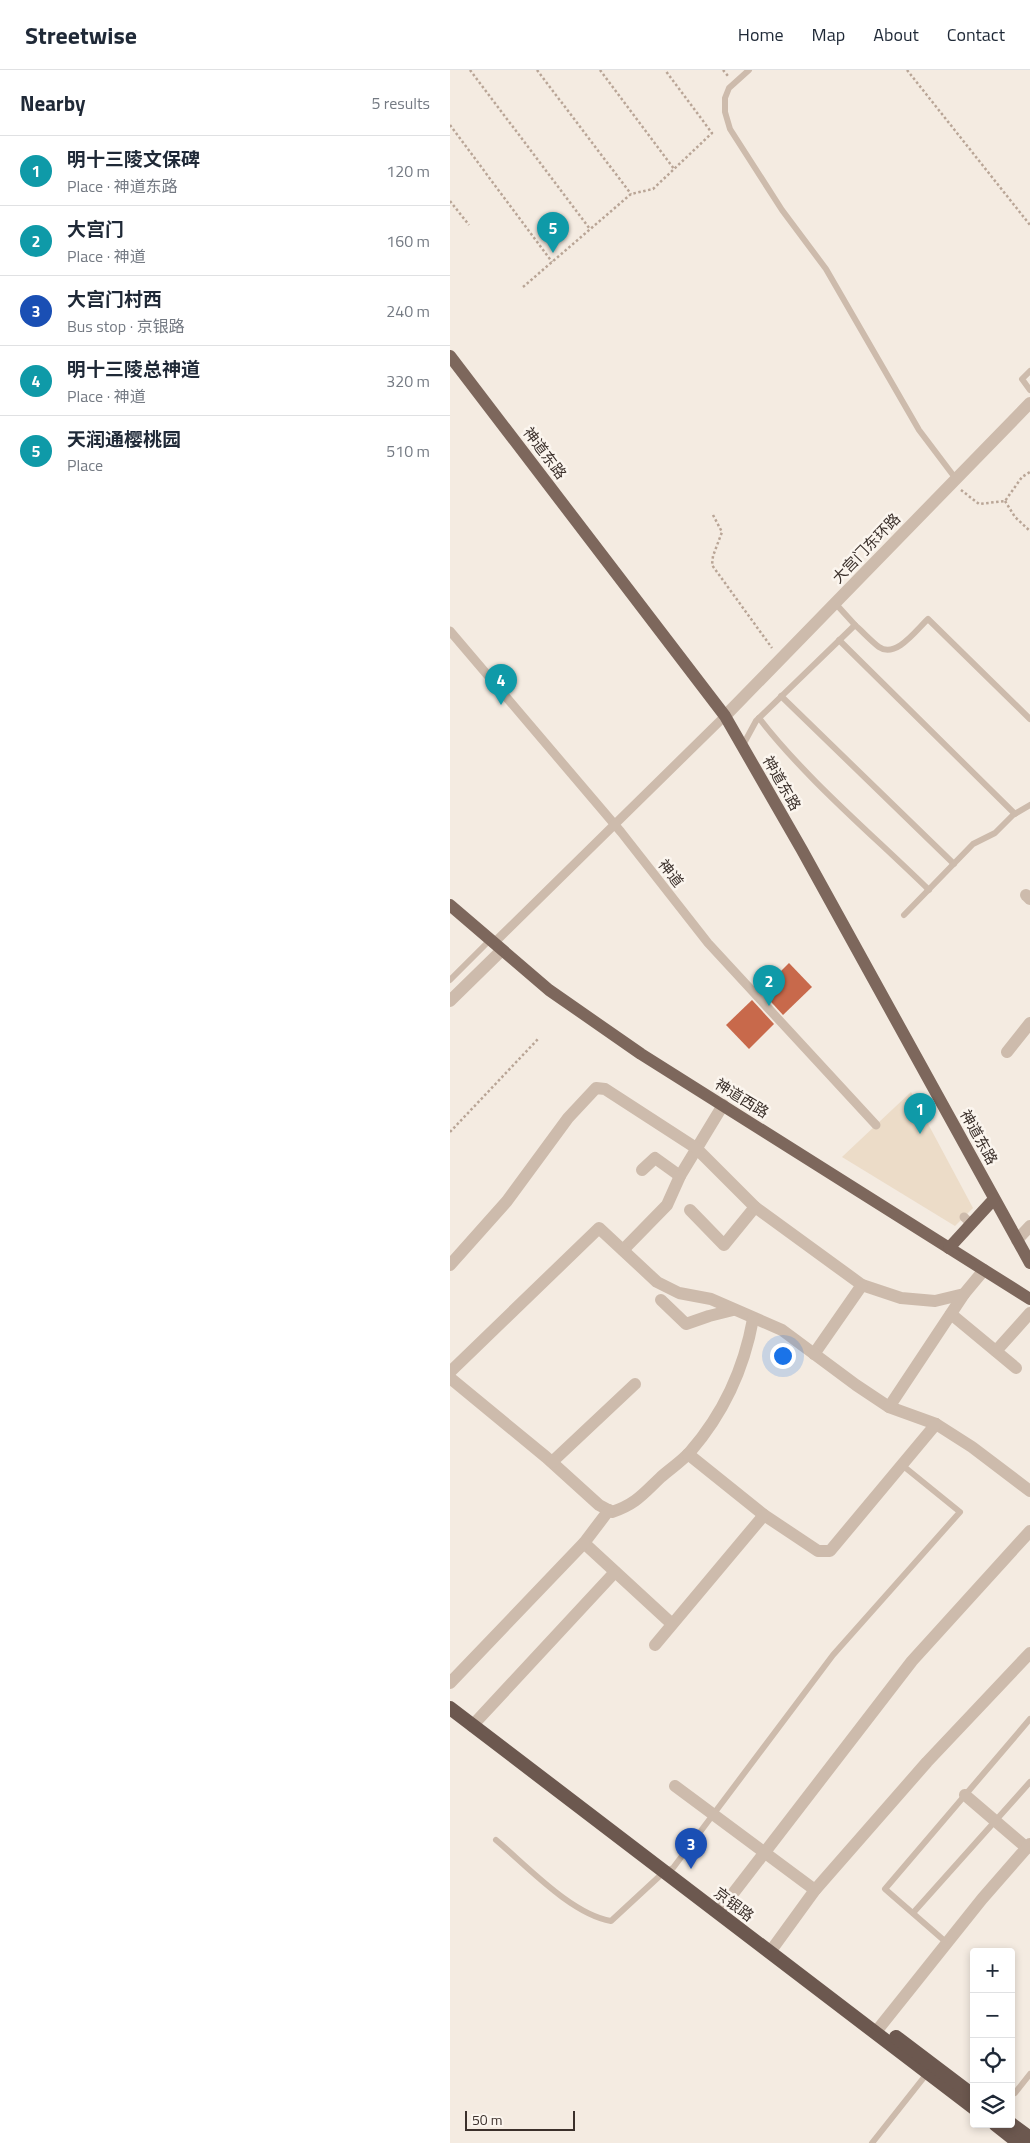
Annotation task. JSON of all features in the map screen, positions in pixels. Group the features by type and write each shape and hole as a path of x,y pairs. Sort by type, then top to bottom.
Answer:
{"highway":[{"name":"京银路","path":"450,1701 475,1723 930,2069 970,2104"},
{"name":"京银路","path":"450,1708 475,1723"},
{"name":"京银路","path":"930,2069 970,2094"},
{"path":"1015,2127 1030,2138"},
{"path":"1000,2128 1019,2143"}],"main road":[{"name":"神道东路","path":"450,356 725,716 802,850 1030,1263"},
{"name":"神道西路","path":"450,905 549,990 641,1054 1030,1299"},
{"path":"949,1248 967,1220 994,1199"}],"street":[{"name":"大宫门东环路","path":"725,716 1030,403"},
{"name":"神道","path":"450,631 614,824 708,943 876,1126"},
{"path":"450,1001 495,944 725,716"},
{"path":"1007,1052 1030,1023"},
{"path":"450,1265 507,1201 568,1118 596,1088 605,1089 696,1148 755,1207 862,1285 901,1298 935,1301 964,1294"},
{"path":"623,1250 667,1205 680,1176 723,1105"},
{"path":"642,1170 655,1158 680,1176"},
{"path":"690,1210 724,1245 755,1207"},
{"path":"1017,1240 1030,1226"},
{"path":"450,1372 599,1228 657,1282 678,1293 711,1299 782,1330 889,1407 936,1424 972,1447 1030,1491"},
{"path":"889,1407 964,1294 984,1270"},
{"path":"814,1354 862,1285"},
{"path":"661,1300 686,1324 733,1310"},
{"path":"996,1351 1030,1312"},
{"path":"951,1314 1016,1368"},
{"path":"450,1378 552,1462 599,1505 612,1512 630,1506 688,1454 716,1419 734,1383 748,1345 754,1319"},
{"path":"552,1462 635,1384"},
{"path":"688,1454 764,1515 818,1551 830,1551 936,1424"},
{"path":"450,1683 584,1543 609,1510"},
{"path":"655,1645 764,1515"},
{"path":"720,1909 912,1661 1030,1531"},
{"path":"584,1543 672,1624"},
{"path":"475,1723 615,1572"},
{"path":"772,1949 815,1890 927,1762 1030,1653"},
{"path":"675,1786 815,1890"},
{"path":"878,2029 946,1943 1028,1846 965,1795"}],"lane":[{"path":"749,70 728,88 725,98 725,112 730,129 782,210 826,269 919,430 954,481"},
{"path":"1030,371 1022,379 1030,390"},
{"path":"835,603 881,649 892,649 904,643 928,619 1030,719"},
{"path":"742,746 759,718 856,624"},
{"path":"839,640 1015,814"},
{"path":"781,696 954,864"},
{"path":"759,718 774,737 814,778 929,890"},
{"path":"904,915 973,844 995,833 1015,814 1030,805"},
{"path":"450,980 495,944"},
{"path":"496,1840 574,1906 598,1918 611,1920 669,1870 714,1814 833,1655 960,1512 902,1465"},
{"path":"946,1943 885,1889 1030,1719"},
{"path":"913,1913 1030,1782"},
{"path":"872,2143 930,2069"},
{"path":"1015,2093 1030,2074"}],"path":[{"path":"470,70 590,229"},
{"path":"537,70 631,194"},
{"path":"600,70 674,169"},
{"path":"523,287 631,194 653,189 712,132 665,70"},
{"path":"907,70 1030,225"},
{"path":"450,125 552,262"},
{"path":"450,201 468,225"},
{"path":"954,481 979,504 1005,500 1022,477 1030,472"},
{"path":"1005,500 1015,517 1030,531"},
{"path":"713,515 722,532 712,556 712,565 780,660"},
{"path":"450,1132 539,1038"}],"shaded area":[{"path":"911,1092 973,1208 955,1226 842,1157"}],"building":[{"path":"789,963 812,987 783,1015 761,991"},
{"path":"752,1000 774,1024 749,1049 726,1025"}],"place":[{"name":"天润通樱桃园","path":"553,253"},
{"name":"明十三陵总神道","path":"501,705"},
{"name":"大宫门","path":"769,1006"},
{"name":"明十三陵文保碑","path":"920,1134"},
{"name":"大宫门村西","path":"691,1869"}]}
